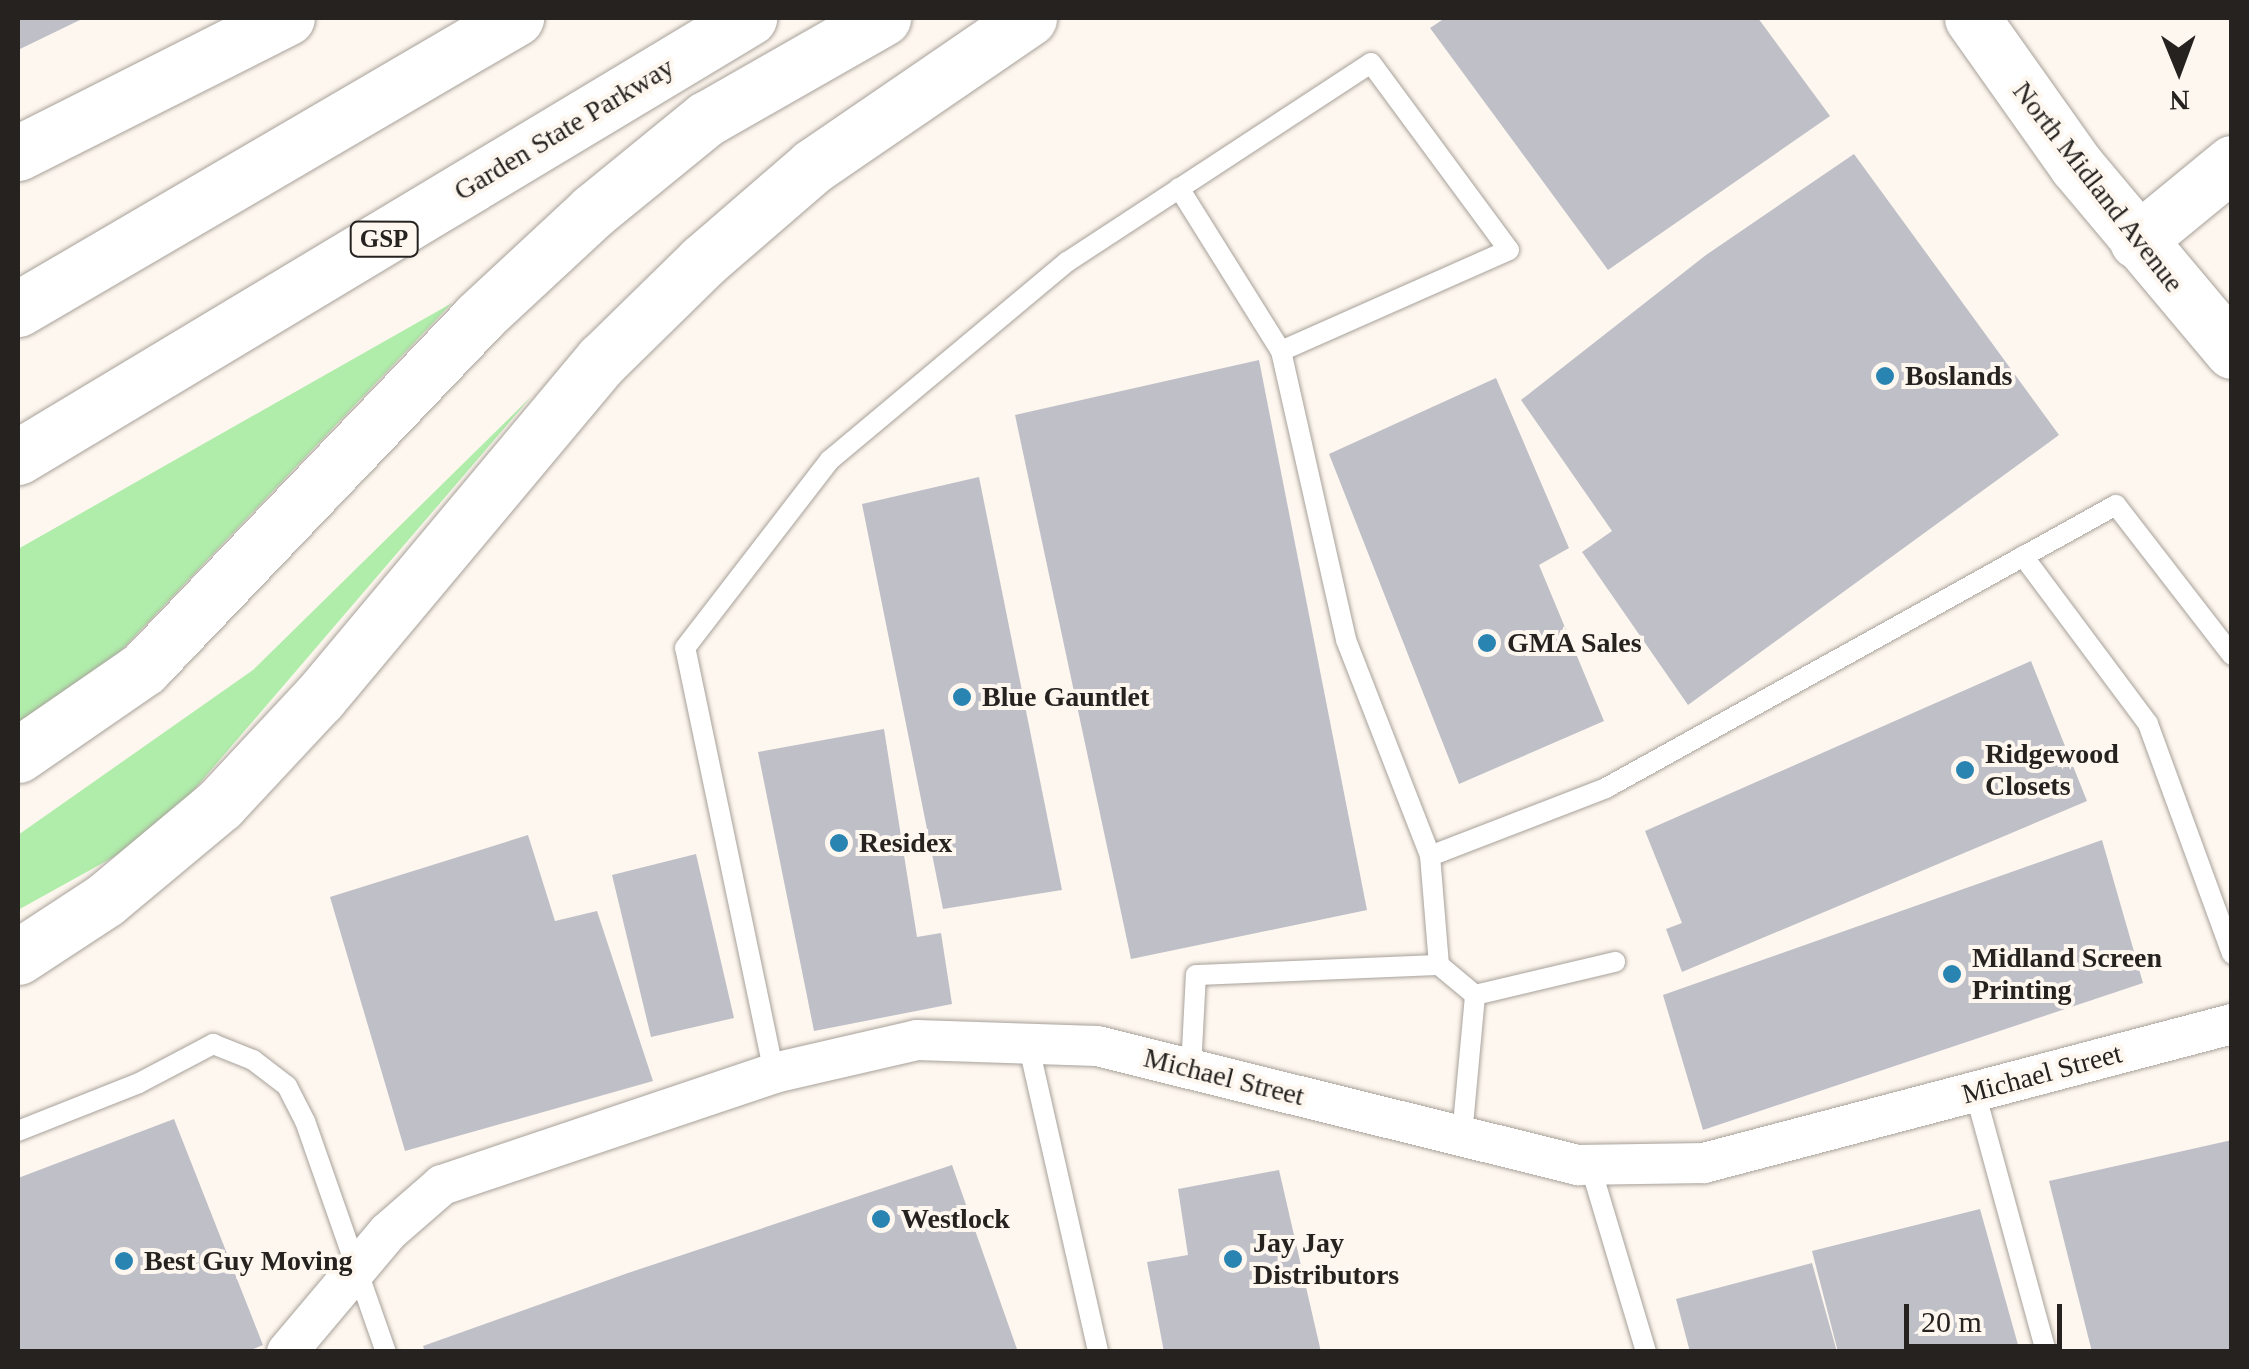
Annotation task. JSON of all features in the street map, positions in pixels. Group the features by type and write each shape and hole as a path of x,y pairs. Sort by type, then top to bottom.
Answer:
{"main road":[{"path":"18,153 287,18"},
{"path":"18,309 516,18"},
{"name":"Garden State Parkway","path":"18,457 750,18"},
{"path":"18,755 144,668 479,317 592,210 706,118 883,18"},
{"path":"18,957 105,900 220,804 319,698 602,360 704,261 812,166 1029,18"},
{"name":"North Midland Avenue","path":"1972,18 2137,241 2232,351"},
{"path":"2137,241 2232,163"}],"street":[{"name":"Michael Street","path":"287,1352 388,1232 442,1185 774,1073 917,1040 1097,1046 1590,1165 1704,1163 2232,1024"}],"lane":[{"path":"774,1073 685,648 830,460 1067,262 1372,63 1509,250 1281,352"},
{"path":"1180,188 1281,352 1346,640 1430,856 1439,964 1475,996"},
{"path":"1430,856 1606,788 2116,504 2232,655"},
{"path":"2023,556 2148,724 2232,954"},
{"path":"1475,996 1614,962"},
{"path":"1191,1070 1196,975 1439,964"},
{"path":"1462,1136 1475,996"},
{"path":"18,1130 139,1082 213,1044 254,1060 287,1086 305,1121 354,1275 386,1352"},
{"path":"1028,1044 1098,1352"},
{"path":"1975,1092 2046,1352"},
{"path":"1590,1165 1646,1352"}],"green space":[{"path":"452,303 94,679 18,732 18,549"},
{"path":"531,397 157,833 18,910 18,835 253,670"}],"building":[{"path":"18,18 84,18 18,50"},
{"path":"1445,18 1758,18 1830,116 1608,270 1430,28"},
{"path":"1854,154 2059,435 1688,705 1582,552 1612,531 1521,400 1706,255"},
{"path":"1259,360 1367,910 1131,959 1015,415"},
{"name":"GMA Sales","path":"1496,378 1569,548 1539,565 1604,721 1459,784 1329,454"},
{"name":"Blue Gauntlet","path":"979,477 1062,890 943,909 862,504"},
{"path":"2031,661 2087,801 1682,972 1666,929 1682,923 1645,831"},
{"name":"Residex","path":"884,729 917,937 941,933 952,1004 814,1031 758,752"},
{"path":"528,835 555,921 597,911 653,1081 405,1151 330,897"},
{"name":"Midland Screen Printing","path":"2102,840 2143,983 1703,1130 1663,995"},
{"path":"696,854 734,1018 651,1037 612,875"},
{"name":"Best Guy Moving","path":"174,1119 263,1345 246,1352 18,1352 18,1178"},
{"path":"2232,1140 2232,1352 2092,1352 2049,1181"},
{"name":"Westlock","path":"952,1165 1018,1352 425,1352 423,1346 628,1273"},
{"name":"Jay Jay Distributors","path":"1279,1170 1321,1352 1164,1352 1147,1262 1188,1255 1178,1189"},
{"path":"1980,1209 2020,1352 1838,1352 1812,1251"},
{"path":"1812,1263 1837,1352 1690,1352 1676,1299"}],"place":[{"name":"Boslands","path":"1885,376"},
{"name":"GMA Sales","path":"1487,643"},
{"name":"Blue Gauntlet","path":"962,697"},
{"name":"Ridgewood Closets","path":"1965,770"},
{"name":"Residex","path":"839,843"},
{"name":"Midland Screen Printing","path":"1952,974"},
{"name":"Westlock","path":"881,1219"},
{"name":"Jay Jay Distributors","path":"1233,1259"},
{"name":"Best Guy Moving","path":"124,1261"}]}
